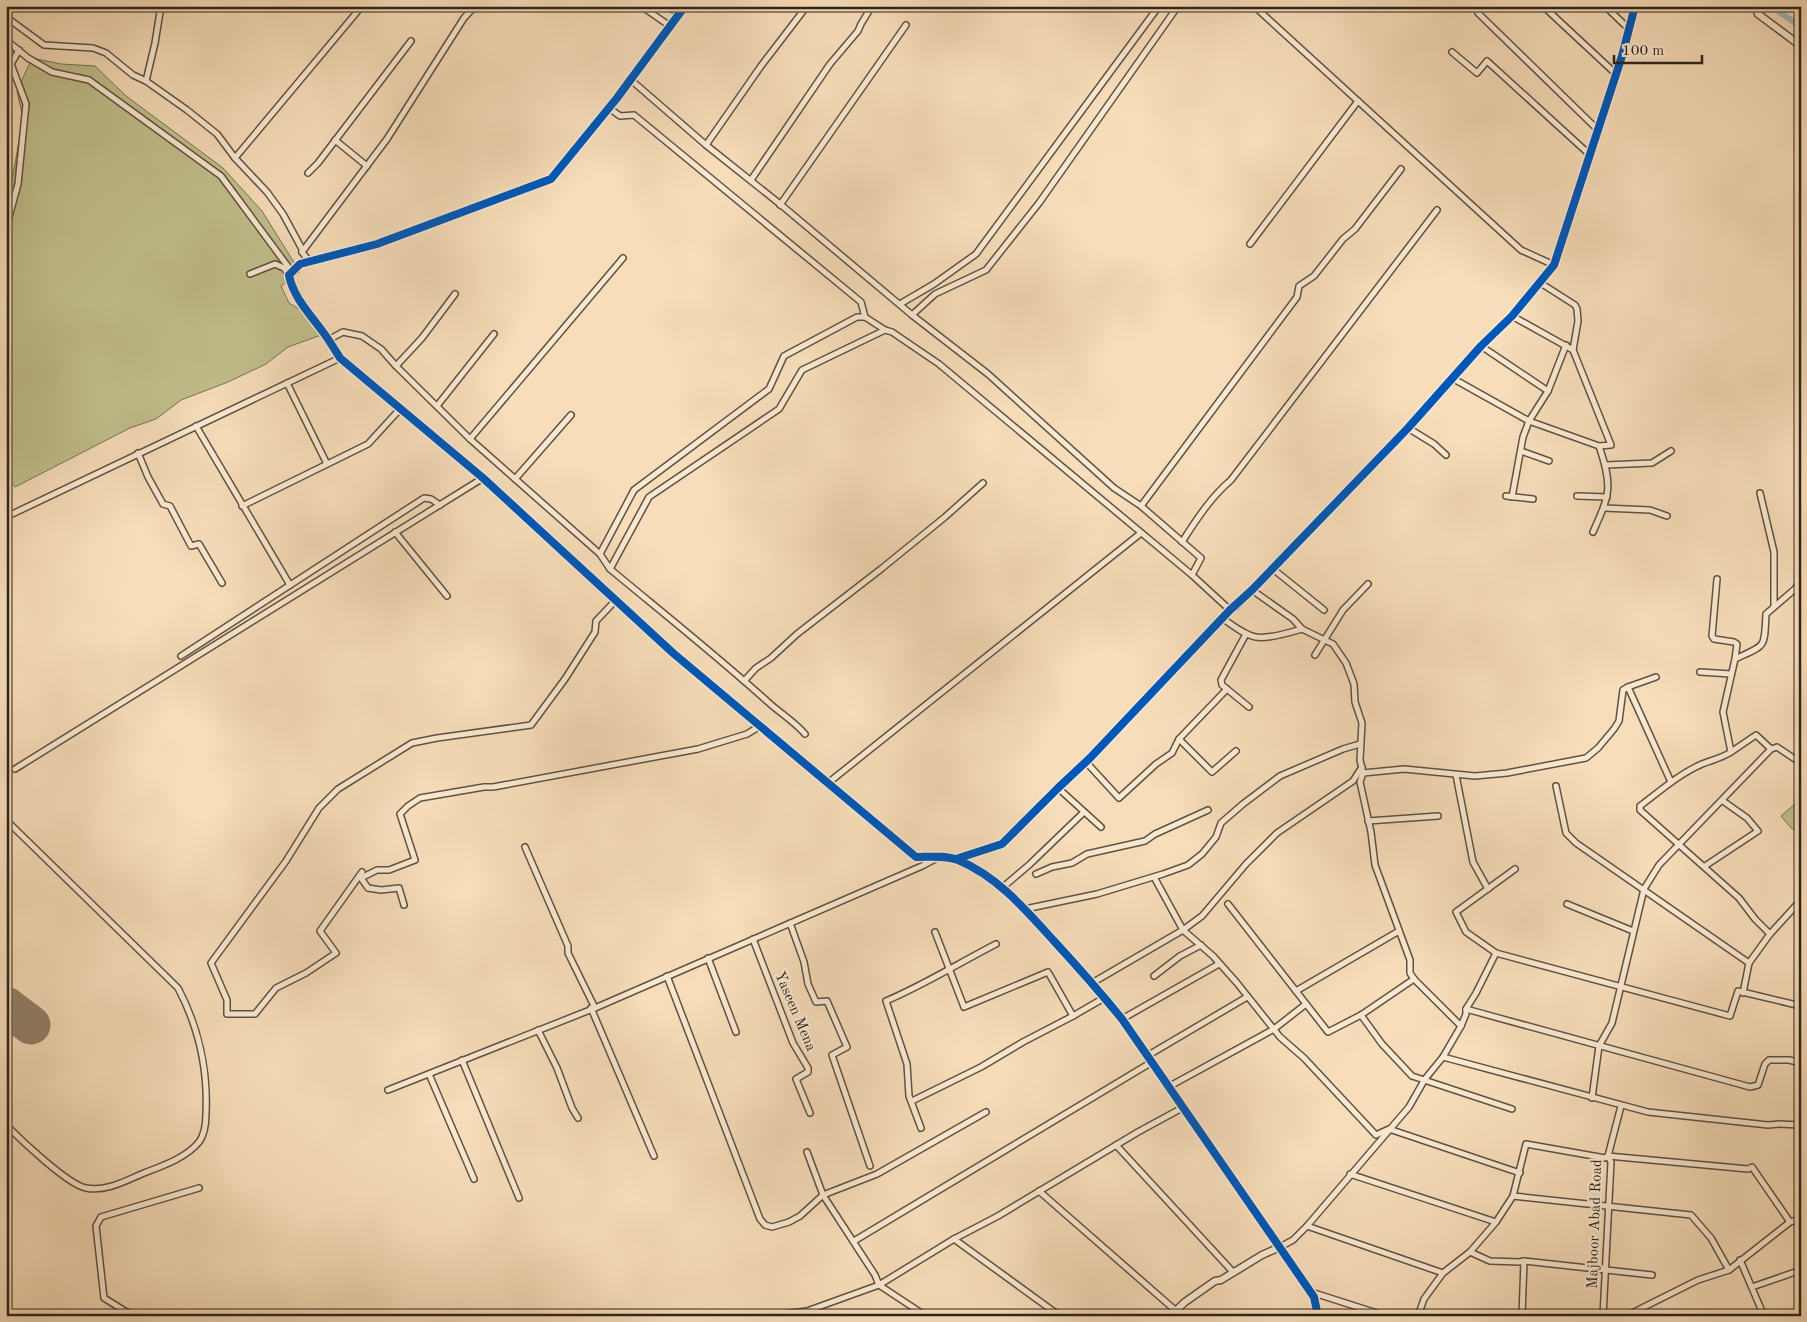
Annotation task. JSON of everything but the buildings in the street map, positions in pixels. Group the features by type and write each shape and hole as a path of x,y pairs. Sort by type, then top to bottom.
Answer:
{"street":[{"path":"146,81 161,6"},
{"path":"235,158 362,6"},
{"path":"302,252 392,131 464,18 475,6"},
{"path":"641,6 670,26"},
{"path":"668,6 679,14"},
{"path":"290,273 300,264 377,244 551,179 631,80 685,6"},
{"path":"706,144 761,66 807,6"},
{"path":"751,180 830,64 858,31 872,6"},
{"path":"900,304 934,284 976,254 1159,6"},
{"path":"912,315 935,294 986,270 1039,203 1178,6"},
{"path":"1254,6 1521,250 1554,265"},
{"path":"1543,6 1616,74"},
{"path":"1605,6 1629,29"},
{"path":"956,859 1002,844 1086,762 1222,618 1273,569 1408,428 1481,346 1512,316 1554,265 1616,74 1635,6"},
{"path":"1755,6 1758,14 1801,46"},
{"path":"1478,13 1598,130"},
{"path":"6,17 44,45 93,48 106,53 133,75 146,81 217,134 235,158 264,187 283,214 302,252 309,261"},
{"path":"780,205 906,25"},
{"path":"6,40 28,58 52,72 89,80 221,176 290,273 291,285 296,296 340,358 483,478 672,653 916,857 940,856 956,859 980,872 1002,888 1025,909 1122,1019 1314,1297 1318,1316"},
{"path":"308,173 411,41"},
{"path":"9,217 18,184 26,104 11,64 19,50"},
{"path":"1452,52 1477,73 1487,61 1589,154"},
{"path":"6,71 13,68"},
{"path":"631,80 912,315 988,374 1114,488 1141,506 1201,558 1192,575"},
{"path":"1250,244 1358,102"},
{"path":"609,108 620,116 634,115 862,302 865,316 938,364 1232,608"},
{"path":"335,140 366,166"},
{"path":"1141,506 1297,297 1298,286 1314,276 1342,239 1355,229 1401,169"},
{"path":"1182,542 1200,514 1223,486 1231,480 1437,210"},
{"path":"470,439 623,258"},
{"path":"250,274 271,264 284,268 290,273"},
{"path":"1539,282 1575,305 1578,309 1573,350"},
{"path":"396,366 422,338 455,294"},
{"path":"600,554 634,490 768,390 784,356 858,317 865,316"},
{"path":"1452,378 1529,421 1600,446 1611,445 1573,350 1566,344 1512,316"},
{"path":"610,569 649,497 779,409 802,370 885,330"},
{"path":"328,340 343,332 362,336 381,349 470,439 600,554 610,569 806,734"},
{"path":"437,406 494,334"},
{"path":"1533,499 1509,496 1521,451 1522,437 1529,421 1548,391 1566,344"},
{"path":"1481,346 1548,391"},
{"path":"6,517 340,358"},
{"path":"287,383 327,464"},
{"path":"242,506 368,444 400,409"},
{"path":"515,479 571,415"},
{"path":"196,426 290,585"},
{"path":"1408,428 1434,444 1446,455"},
{"path":"1593,532 1608,497 1609,480 1600,446"},
{"path":"1521,451 1550,462"},
{"path":"1606,466 1652,463 1671,451"},
{"path":"138,454 163,504 170,506 191,546 199,544 222,582"},
{"path":"15,769 483,478"},
{"path":"744,681 756,668 771,658 797,634 945,517 983,483"},
{"path":"1760,493 1774,552 1774,606"},
{"path":"1577,496 1608,497"},
{"path":"180,656 424,498 440,505"},
{"path":"1604,508 1650,510 1667,516"},
{"path":"395,532 447,596"},
{"path":"828,783 1141,533"},
{"path":"1273,569 1324,610"},
{"path":"1717,579 1712,636 1714,639 1737,644 1723,712 1731,752"},
{"path":"1735,659 1760,648 1764,642 1766,614 1794,589 1801,580"},
{"path":"1315,655 1344,610 1368,584"},
{"path":"1252,590 1293,619 1302,629 1325,638 1333,644 1346,663 1354,684 1355,702 1362,723 1360,760 1363,773 1360,782 1371,832 1375,865 1410,960 1410,973 1461,1026"},
{"path":"362,872 320,931 336,953 306,973 276,988 255,1014 227,1014 227,1000 211,963 286,861 319,808 338,789 412,743 531,725 565,679 595,632 596,621 616,600"},
{"path":"1222,618 1246,634 1258,638 1286,634 1302,629"},
{"path":"1246,634 1221,680 1222,685 1249,707"},
{"path":"1700,672 1731,674"},
{"path":"1363,773 1404,769 1475,776 1507,773 1586,758 1598,748 1619,721 1623,690 1656,677"},
{"path":"1628,687 1671,782"},
{"path":"1086,762 1118,798 1156,764 1172,753 1179,739 1227,689"},
{"path":"404,905 399,888 381,890 368,888 361,878 377,870 389,870 415,860 400,814 420,798 493,787 698,749 747,734 760,726"},
{"path":"1770,934 1754,919 1739,898 1640,810 1640,806 1671,782 1702,764 1724,757 1756,735 1771,749"},
{"path":"1179,739 1212,772 1236,752"},
{"path":"1025,909 1097,894 1188,865 1202,854 1216,837 1222,823 1243,804 1280,776 1343,749 1360,744"},
{"path":"1592,1098 1599,1046 1612,1023 1644,889 1659,865 1723,801 1771,749 1777,747 1801,763"},
{"path":"1092,983 1183,930 1202,916 1246,864 1278,833 1353,781 1362,766"},
{"path":"1456,775 1473,862 1488,889"},
{"path":"1556,786 1566,833 1576,843 1749,963"},
{"path":"1058,788 1101,827"},
{"path":"1705,866 1758,830 1747,818 1723,801"},
{"path":"1036,874 1052,867 1072,863 1088,854 1145,842 1154,834 1208,810"},
{"path":"1002,888 1029,866 1084,812"},
{"path":"1368,821 1438,816"},
{"path":"6,820 178,988 188,1007 204,1064 207,1092 206,1124 200,1141 176,1161 103,1189 84,1188 60,1173 21,1141 6,1124"},
{"path":"525,847 568,946 568,953 593,1008 654,1156"},
{"path":"388,1090 593,1008 922,866 940,856"},
{"path":"1515,870 1456,912 1466,932 1496,953 1622,985 1730,1016 1738,991 1801,1006"},
{"path":"1154,877 1183,930 1213,956 1237,982 1280,1037 1304,1058 1376,1135 1390,1129 1520,1173"},
{"path":"1742,993 1749,963 1770,934 1801,900"},
{"path":"1228,904 1328,1032 1361,1015 1414,978"},
{"path":"1567,904 1633,931"},
{"path":"790,923 804,962 808,984 816,1002 827,1001 847,1047 832,1055 870,1166"},
{"path":"1296,991 1399,931"},
{"path":"936,932 964,1007 1048,972 1073,1016"},
{"name":"Yaseen Mena","path":"753,939 793,1043 808,1068 808,1072 796,1079 810,1113"},
{"path":"922,1128 909,1096 907,1064 886,1001 916,988 949,968 996,944"},
{"path":"1154,976 1180,956 1201,945"},
{"path":"1039,1191 1173,1313 1215,1281 1221,1280 1262,1255 1294,1240 1307,1226 1409,1107 1425,1079 1443,1056 1461,1026 1466,1009 1476,994 1496,953"},
{"path":"708,958 736,1032"},
{"path":"1122,1019 1219,964"},
{"path":"667,976 760,1220 765,1225 772,1227 789,1222 800,1216 823,1195 877,1174 986,1112"},
{"path":"1147,1056 1247,996"},
{"path":"912,1101 981,1068 1023,1042 1104,998"},
{"path":"1170,1086 1274,1029 1306,1004"},
{"path":"1466,1009 1750,1087 1758,1086 1765,1064 1769,1060 1789,1060 1801,1063"},
{"path":"1361,1015 1382,1044 1412,1076 1512,1109"},
{"path":"538,1030 557,1068 572,1108 578,1118"},
{"path":"1443,1056 1648,1112 1768,1126 1779,1124 1801,1125"},
{"path":"462,1060 519,1198"},
{"path":"854,1241 1152,1062"},
{"path":"429,1074 474,1179"},
{"name":"Majboor Abad Road","path":"1603,1316 1611,1162 1608,1156 1621,1106"},
{"path":"765,1316 807,1311 879,1285 954,1239 1184,1107"},
{"path":"1418,1316 1424,1298 1443,1273 1470,1252 1496,1222 1513,1196 1526,1144 1605,1158 1608,1156 1752,1167 1790,1222"},
{"path":"1116,1145 1232,1272"},
{"path":"806,1152 823,1195 854,1241 879,1285 926,1316"},
{"path":"1350,1174 1496,1222"},
{"path":"133,1316 104,1298 96,1226 101,1217 199,1188"},
{"path":"1513,1196 1691,1215 1711,1238 1729,1270"},
{"path":"1626,1316 1698,1280 1729,1270 1790,1222 1801,1219"},
{"path":"1307,1226 1443,1273"},
{"path":"954,1239 1060,1316"},
{"path":"1470,1252 1490,1261 1524,1261 1652,1275"},
{"path":"1740,1260 1764,1316"},
{"path":"1522,1316 1524,1261"},
{"path":"1752,1287 1801,1270"},
{"path":"1310,1292 1386,1316"},
{"path":"807,1311 814,1316"}],"shaded area":[{"path":"32,58 61,64 95,66 126,96 223,168 262,211 300,272 281,286 289,303 312,317 324,334 288,347 266,364 228,382 181,400 156,419 130,428 15,487 10,479 6,462 12,416 6,406 6,215 23,118 17,91"},
{"path":"1801,799 1801,834 1791,828 1781,816"}],"waterway":[{"path":"1771,6 1801,27"}],"taxiway":[{"path":"6,1015 11,1009"}],"runway":[{"path":"6,1006 31,1025"}],"cycle path":[{"path":"685,6 617,98 551,179 377,244 300,264 289,275 294,291 340,358 483,478 673,653 916,857 942,857 958,860 986,875 1022,906 1122,1019 1314,1297 1318,1316"},
{"path":"956,859 1002,844 1090,758 1230,610 1252,590 1408,428 1481,346 1512,316 1554,265 1622,56 1635,6"}]}
